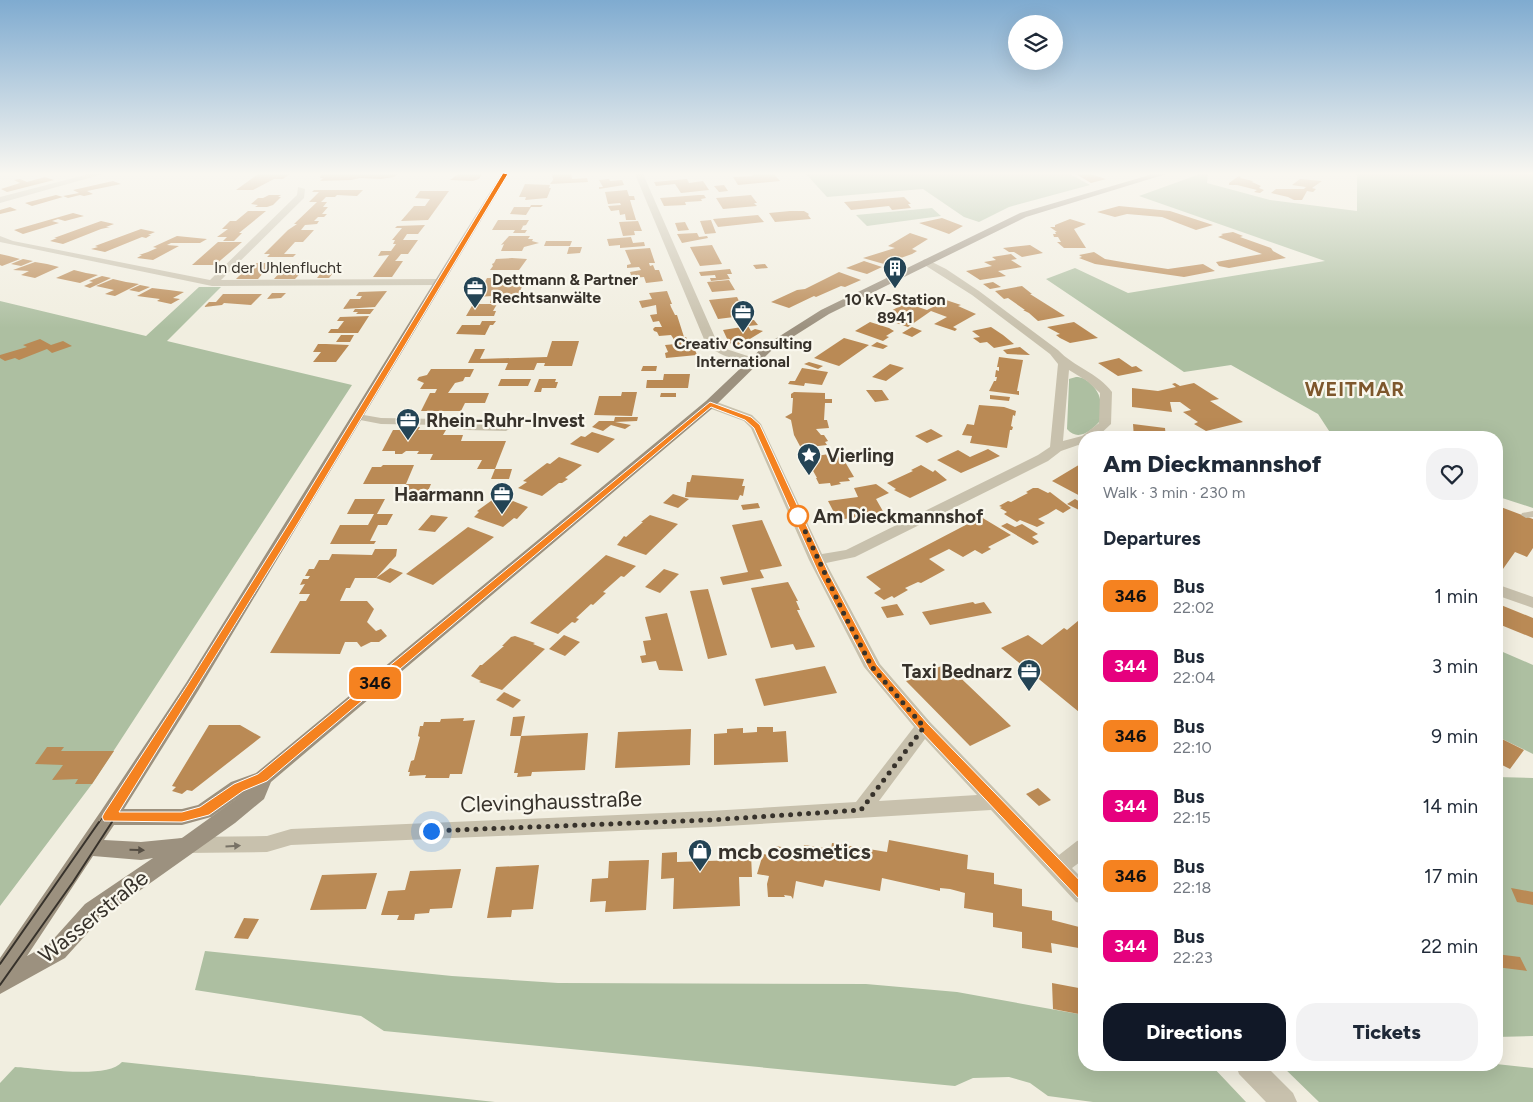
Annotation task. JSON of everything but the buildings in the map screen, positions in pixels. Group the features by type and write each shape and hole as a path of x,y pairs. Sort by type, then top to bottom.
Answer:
{"main road":[{"path":"0,977 89,847 192,687 474,225"},
{"name":"Wasserstraße","path":"108,817 182,817 204,811 238,788 263,778 710,404 753,361 772,345 825,312 1001,225"},
{"name":"Wasserstraße","path":"0,983 57,951 93,911 228,817 257,794 263,778"},
{"name":"Wasserstraße","path":"89,847 142,850 185,846"}],"street":[{"path":"212,283 271,225"},
{"path":"661,225 712,344 719,350 753,361"},
{"name":"In der Uhlenflucht","path":"0,238 11,243 212,283 440,282"},
{"path":"926,262 940,270 1054,352 1064,362 1095,381 1106,392 1105,424 1098,431"},
{"path":"1056,448 1059,436 1064,362"},
{"path":"710,404 748,418 758,427 818,560 872,667 924,727 1078,889"},
{"path":"818,560 850,554 1043,458 1056,448 1078,441"},
{"path":"1503,592 1533,603"},
{"path":"861,810 924,727"},
{"name":"Clevinghausstraße","path":"185,846 267,844 291,837 710,820 996,802"},
{"path":"1058,867 1078,852"},
{"path":"1254,1071 1284,1102"}],"lane":[{"path":"358,417 380,421 441,422 466,427 506,428"}],"green space":[{"path":"1223,225 1533,225 1533,508 1503,498 1503,431 1329,431 1318,414 1231,365 1184,372 1046,279 1075,268 1128,293 1325,261"},
{"path":"199,287 221,287 167,341 352,385 92,784 0,906 0,301 146,336"},
{"path":"1080,377 1090,383 1099,396 1101,405 1100,421 1089,431 1078,431 1078,435 1071,433 1067,429 1069,379"},
{"path":"1503,652 1533,665 1533,754 1503,739"},
{"path":"1503,777 1533,778 1533,1036 1503,1037"},
{"path":"205,951 452,976 558,983 866,984 957,992 1078,1014 1078,1071 1217,1071 1246,1102 1093,1102 1048,1096 1030,1083 1009,1077 973,1078 955,1086 384,1031 361,1016 195,990"},
{"path":"122,1062 495,1102 0,1102 0,1083 15,1067 88,1072 102,1071"},
{"path":"1503,1065 1533,1068 1533,1102 1319,1102 1287,1071 1503,1071"}],"tram line":[{"path":"111,823 253,596 476,225"},
{"path":"99,823 247,592"},
{"path":"0,964 99,822"},
{"path":"0,985 73,882 112,822"}],"bus line":[{"name":"346","path":"474,225 296,520 108,817 182,817 204,811 238,788 263,778 466,606 710,404 748,418 758,427 824,574 872,667 924,727 1078,889"}],"place":[{"name":"10 kV-Station 8941","path":"895,289"},
{"name":"Dettmann & Partner Rechtsanwälte","path":"475,309"},
{"name":"Creativ Consulting International","path":"743,333"},
{"name":"Rhein-Ruhr-Invest","path":"408,441"},
{"name":"Vierling","path":"809,476"},
{"name":"Haarmann","path":"502,515"},
{"name":"Am Dieckmannshof","path":"798,516"},
{"name":"Taxi Bednarz","path":"1029,692"},
{"name":"mcb cosmetics","path":"700,872"}],"district":[{"name":"WEITMAR","path":"1355,389"}],"route":[{"path":"431,831 710,820 861,810 924,727 872,667 844,614 798,516"}]}
